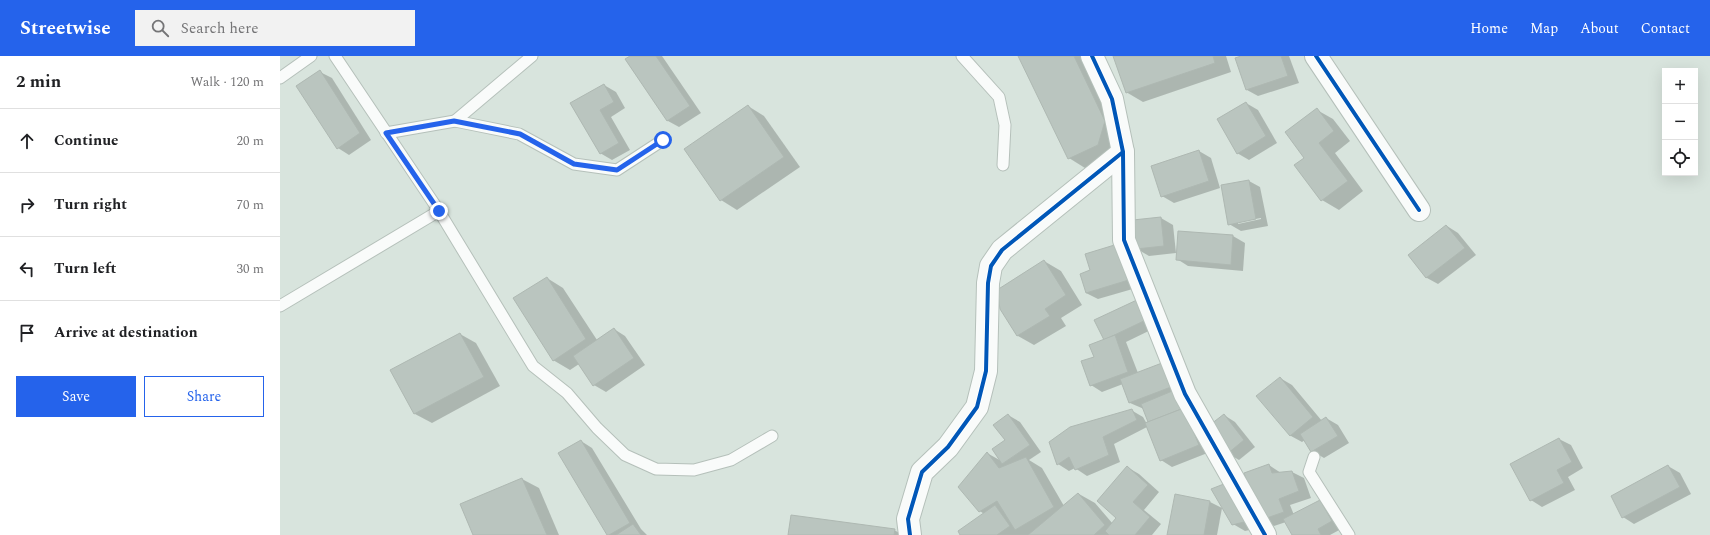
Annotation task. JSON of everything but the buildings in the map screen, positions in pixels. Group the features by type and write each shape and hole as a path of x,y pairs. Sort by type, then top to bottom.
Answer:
{"street":[{"path":"1092,56 1112,99 1123,152 1124,240 1185,394 1265,535"},
{"path":"1316,56 1419,210"},
{"path":"910,535 908,519 922,472 948,447 977,407 986,371 988,283 991,266 1002,250 1123,152"}],"lane":[{"path":"280,78 311,56"},
{"path":"334,56 439,211 533,366 567,393 597,428 625,454 656,469 694,470 731,460 772,436"},
{"path":"454,121 532,56"},
{"path":"962,56 999,97 1005,124 1003,165"},
{"path":"386,133 454,121 520,134 574,164 617,170 663,140"},
{"path":"280,306 439,211"},
{"path":"1314,457 1309,472 1349,535"}],"cycle path":[{"path":"1092,56 1112,99 1123,152 1124,240 1185,394 1265,535"},
{"path":"1316,56 1419,210"},
{"path":"910,535 908,519 922,472 948,447 977,407 986,371 988,283 991,266 1002,250 1123,152"}],"route":[{"path":"439,211 386,133 454,121 520,134 574,164 617,170 663,140"}]}
